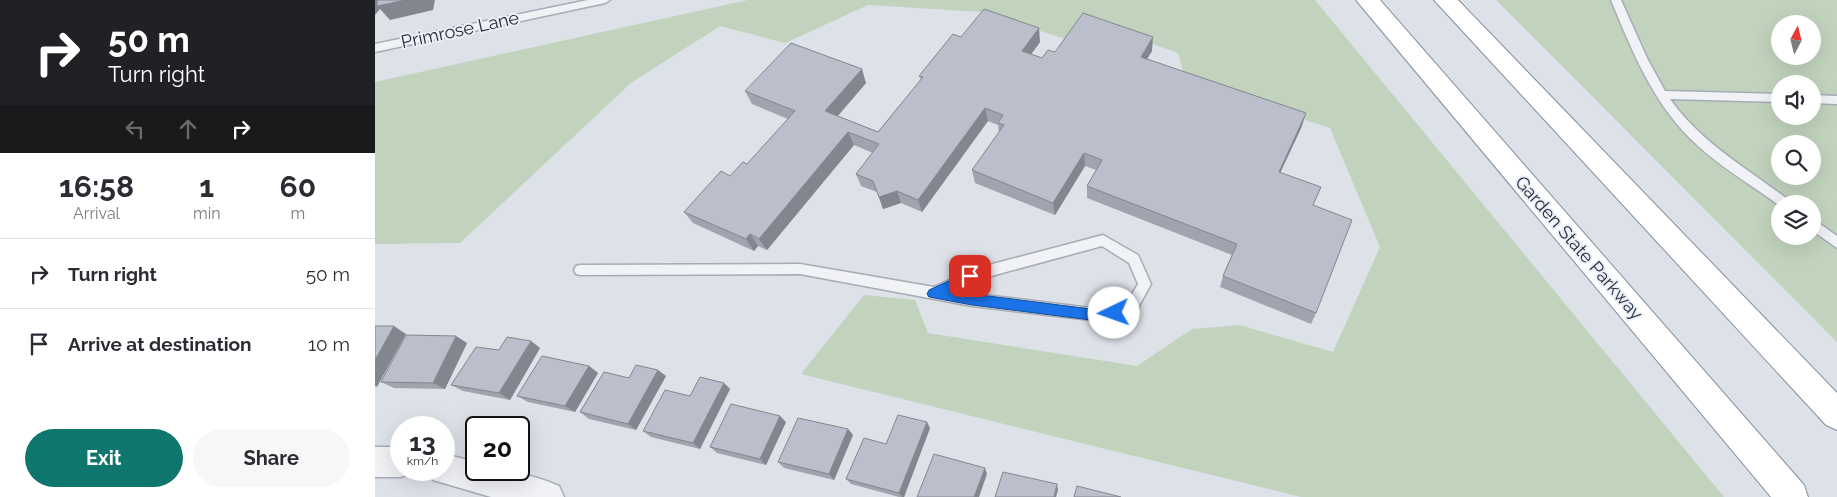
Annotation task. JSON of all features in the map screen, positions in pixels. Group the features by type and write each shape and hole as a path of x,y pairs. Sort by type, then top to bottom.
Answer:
{"highway":[{"name":"Garden State Parkway","path":"1367,0 1792,497"},
{"path":"1445,0 1837,415"}],"street":[{"path":"375,462 390,462"},
{"path":"455,475 478,488 548,497"}],"lane":[{"name":"Primrose Lane","path":"375,48 605,0"},
{"path":"1617,0 1645,67 1660,95 1678,118 1702,142 1774,195"},
{"path":"1660,95 1771,98"},
{"path":"1821,99 1837,100"},
{"path":"1821,230 1837,243"},
{"path":"580,270 800,270 933,294 972,300 1099,315 1129,311 1145,284 1134,259 1103,240 970,276 933,294"}],"green space":[{"path":"748,0 1315,0 1724,497 1301,497 801,374 864,295 915,300 928,333 1137,366 1192,329 1239,325 1333,352 1380,247 1330,128 1186,82 1178,53 1084,19 1068,40 982,12 868,5 785,43 720,26 631,83 460,243 375,244 375,82"},
{"path":"1496,0 1837,0 1837,342"}],"building":[{"path":"377,0 406,0 377,6"},
{"path":"984,9 1039,28 1022,51 1042,58 1048,50 1055,52 1083,13 1153,37 1141,57 1306,113 1279,172 1321,187 1313,205 1352,220 1316,313 1223,276 1237,244 1087,186 1102,160 1084,153 1053,203 972,170 1004,125 998,123 1003,115 985,108 918,200 897,191 879,197 873,181 856,174 879,144 848,132 759,239 750,234 746,239 684,212 721,171 730,176 743,162 747,164 795,111 745,91 791,43 862,69 825,111 878,132 923,77 919,76 953,34 961,37"},
{"path":"375,326 394,326 375,360"},
{"path":"406,335 456,336 433,383 381,382"},
{"path":"507,337 531,341 499,393 451,385 476,347 499,350"},
{"path":"542,356 589,366 565,406 517,396"},
{"path":"636,365 658,370 628,424 580,412 604,372 629,378"},
{"path":"700,377 724,383 693,443 643,431 665,390 690,396"},
{"path":"731,404 780,416 760,459 710,447"},
{"path":"898,415 927,422 899,493 846,479 864,438 886,444"},
{"path":"798,418 848,429 829,474 778,462"},
{"path":"934,454 985,468 974,497 917,497"},
{"path":"1003,472 1057,484 1054,497 995,497"},
{"path":"1077,486 1121,497 1074,497"}],"route":[{"path":"970,276 933,294 1099,315 1114,313"}]}
